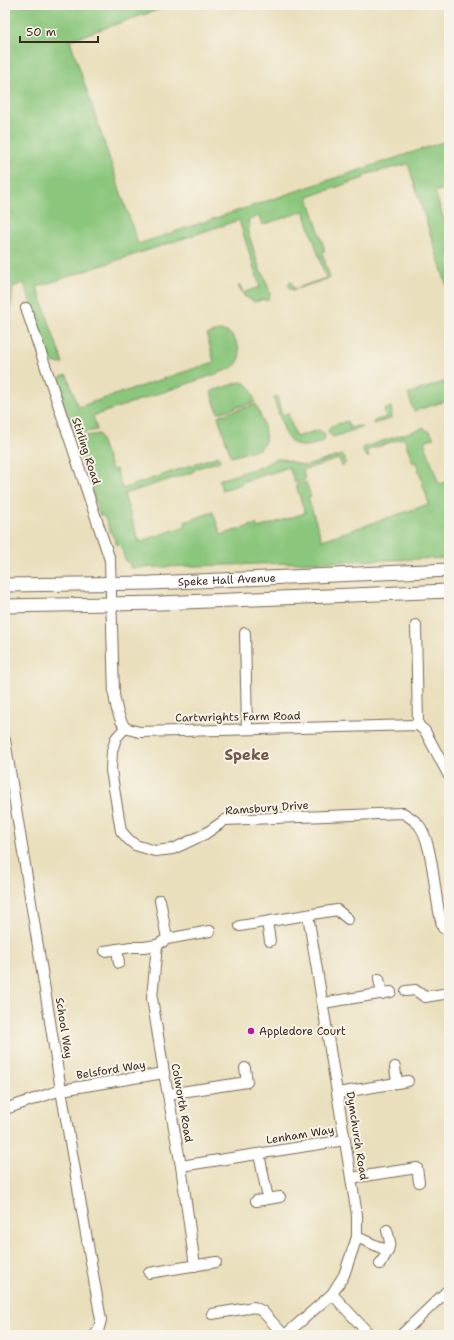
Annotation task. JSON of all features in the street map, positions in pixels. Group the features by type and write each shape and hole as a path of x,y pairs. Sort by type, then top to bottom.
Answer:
{"street":[{"name":"Stirling Road","path":"26,308 110,560 112,605"},
{"name":"Speke Hall Avenue","path":"5,585 111,584 449,570"},
{"name":"Speke Hall Avenue","path":"5,606 112,605 449,591"},
{"path":"112,605 116,706 119,719 124,728"},
{"path":"416,625 418,724 425,731 449,776"},
{"path":"245,632 247,729"},
{"name":"Cartwrights Farm Road","path":"124,728 140,732 418,724"},
{"name":"Ramsbury Drive","path":"124,728 116,738 112,751 111,770 121,831 135,845 155,851 173,849 205,834 225,820 403,813 418,824 425,835 431,863 439,918 443,928 449,931"},
{"name":"School Way","path":"5,740 61,1090 101,1320 98,1331 95,1335"},
{"path":"160,900 167,939"},
{"path":"240,926 337,910 348,919"},
{"name":"Dymchurch Road","path":"284,1335 332,1294 344,1275 358,1237 357,1215 308,915"},
{"path":"267,922 270,941"},
{"path":"105,952 117,949 157,945 167,939 210,931"},
{"name":"Colworth Road","path":"157,945 152,998 181,1166 195,1266"},
{"path":"117,949 119,963"},
{"path":"323,1003 387,993 380,978"},
{"path":"406,991 415,990 425,997 449,993"},
{"path":"168,1094 248,1082 246,1068"},
{"path":"395,1068 397,1083"},
{"name":"Belsford Way","path":"5,1109 61,1090 164,1073"},
{"path":"338,1093 408,1081"},
{"name":"Lenham Way","path":"181,1166 345,1140"},
{"name":"Lenham Way","path":"259,1154 268,1199"},
{"path":"351,1178 417,1168 419,1182"},
{"path":"256,1201 280,1197"},
{"path":"380,1264 388,1251 390,1242 387,1230"},
{"path":"358,1237 388,1251"},
{"path":"149,1273 216,1262"},
{"path":"401,1335 449,1289"},
{"path":"332,1294 370,1335"},
{"path":"212,1314 254,1307 262,1311 284,1335"}],"green space":[{"path":"5,5 172,5 70,40 138,244 449,140 449,187 435,192 449,235 449,293 408,164 364,175 364,178 308,197 325,251 322,252 330,278 293,290 290,289 288,284 291,281 294,289 326,278 304,211 262,225 259,216 248,220 250,227 247,229 261,273 263,273 270,293 269,299 265,301 264,299 255,302 244,296 238,286 240,285 243,293 260,287 239,220 37,287 63,363 60,364 50,361 24,283 13,287 9,329 5,331"},
{"path":"218,331 230,334 236,341 240,354 238,362 234,366 228,370 93,416 97,430 73,434 57,385 57,382 61,377 67,375 78,407 214,362 207,336 208,334"},
{"path":"446,381 449,392 449,400 414,411 408,394"},
{"path":"240,382 249,386 255,402 218,413 211,393 212,391"},
{"path":"277,396 282,415 288,413 296,437 319,430 325,434 324,441 308,446 299,446 294,444 286,435 274,400 274,397"},
{"path":"256,404 264,428 265,440 263,445 259,449 231,457 218,416"},
{"path":"391,407 392,414 390,419 373,424 374,421 386,417 384,410"},
{"path":"347,421 350,428 358,426 362,427 334,437 328,431 331,426"},
{"path":"423,428 430,432 434,438 424,441 439,484 449,481 449,558 130,568 130,563 126,562 120,544 117,545 103,515 100,516 74,438 99,434 112,470 116,469 122,489 218,456 220,461 195,469 193,472 124,494 139,542 186,526 185,522 213,512 221,535 256,524 258,528 305,513 296,485 306,482 311,497 308,498 322,540 429,504 416,462 413,463 404,438 367,450 369,457 367,457 363,452 364,447"},
{"path":"342,455 345,458 345,464 342,466 339,459 303,470 305,480 295,483 289,467 222,490 219,480 263,466 275,459 283,459 305,466"}],"place":[{"name":"Appledore Court","path":"251,1031"}],"district":[{"name":"Speke","path":"247,755"}]}
